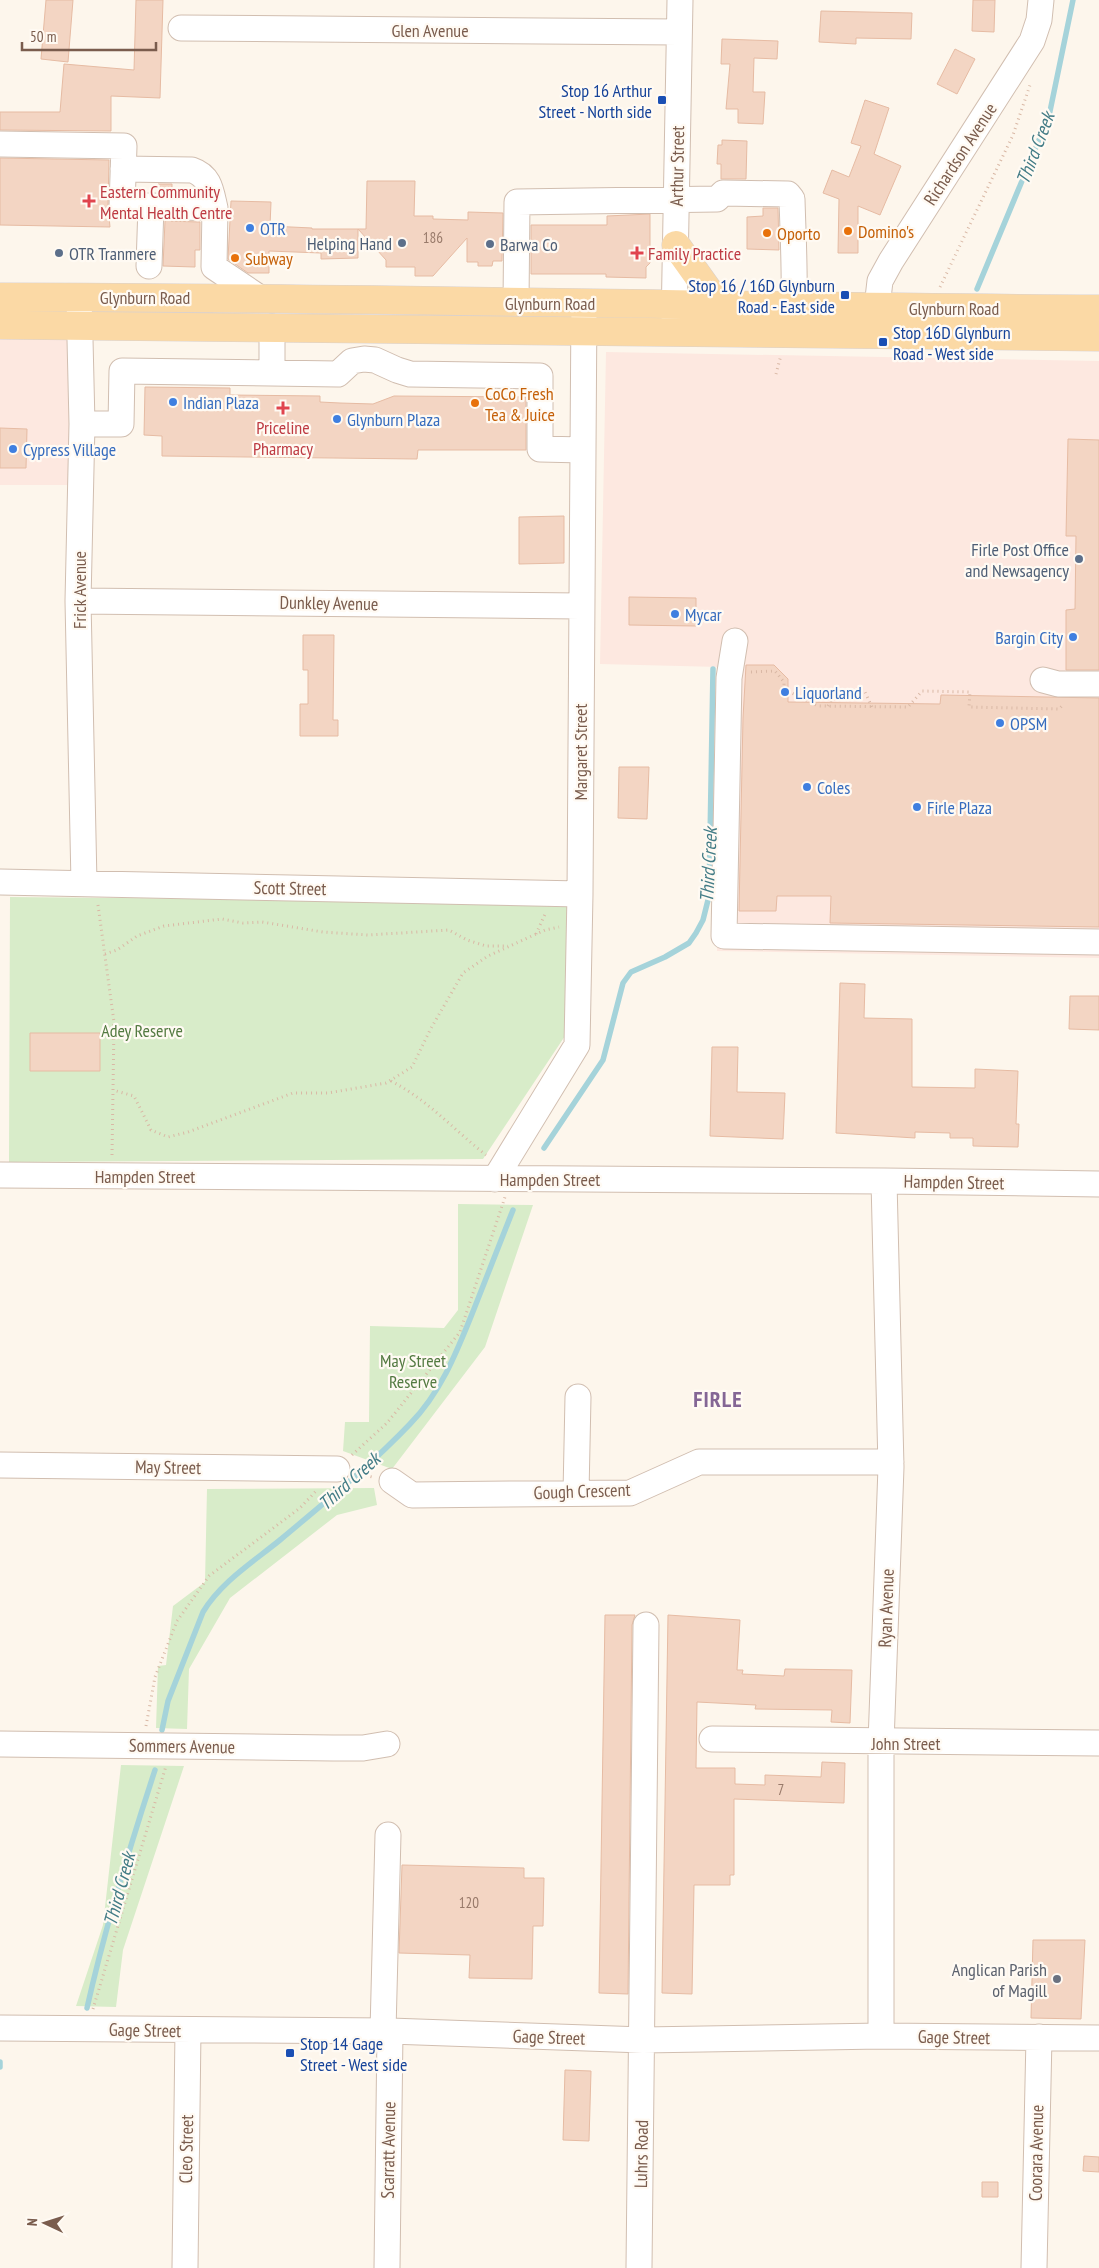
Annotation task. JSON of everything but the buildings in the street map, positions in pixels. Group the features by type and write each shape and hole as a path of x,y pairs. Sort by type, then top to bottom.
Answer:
{"main road":[{"path":"676,245 718,304"},
{"name":"Glynburn Road","path":"0,297 260,298 1099,309"},
{"path":"149,297 164,312 217,326"},
{"name":"Glynburn Road","path":"0,325 1099,337"}],"street":[{"name":"Arthur Street","path":"674,332 680,0"},
{"name":"Richardson Avenue","path":"877,307 880,281 891,261 1032,41 1039,20 1041,0"},
{"name":"Glen Avenue","path":"181,28 679,32"},
{"path":"0,144 124,146 122,206 214,208"},
{"path":"123,170 192,170 201,173 208,182 214,208 214,267 260,298"},
{"path":"516,302 517,202 717,199 723,193 788,194 792,199 793,255 795,264 794,305"},
{"path":"150,266 151,206"},
{"name":"Frick Avenue","path":"80,297 82,424 78,601 88,883"},
{"name":"Margaret Street","path":"503,1178 577,1045 580,894 580,606 584,303"},
{"path":"272,327 272,373"},
{"path":"82,424 121,424 122,371 338,374 352,361 364,359 375,360 410,374 540,376 540,450 583,450"},
{"name":"Dunkley Avenue","path":"78,601 580,606"},
{"path":"735,641 729,678 724,936 1099,942"},
{"path":"1043,680 1058,684 1099,684"},
{"name":"Scott Street","path":"0,882 580,894"},
{"name":"Hampden Street","path":"0,1175 1099,1184"},
{"name":"Ryan Avenue","path":"881,2036 881,1743 891,1462 884,1181"},
{"path":"576,1494 578,1397"},
{"name":"Gough Crescent","path":"392,1481 412,1494 630,1493 699,1462 891,1462"},
{"name":"May Street","path":"0,1465 336,1469"},
{"name":"Luhrs Road","path":"639,2268 643,2040 646,1625"},
{"name":"John Street","path":"712,1739 881,1743 1099,1743"},
{"name":"Sommers Avenue","path":"0,1744 363,1748 387,1744"},
{"name":"Scarratt Avenue","path":"387,2268 386,2032 388,1835"},
{"name":"Gage Street","path":"0,2028 386,2032 643,2040 881,2036 1099,2038"},
{"name":"Cleo Street","path":"185,2268 188,2030"},
{"name":"Coorara Avenue","path":"1034,2268 1039,2037"}],"path":[{"path":"938,308 1013,135 1032,81"},
{"path":"776,374 782,349"},
{"path":"746,672 775,672 784,682 784,689 818,706 908,707 922,691 970,692 969,707 1058,709 1065,703"},
{"path":"828,706 837,692 865,692 872,707"},
{"path":"88,883 98,898 114,1022 112,1176"},
{"path":"105,954 117,950 137,936 164,926 222,920 243,923 262,922 323,932 368,934 449,930 467,940 486,946 512,946"},
{"path":"113,1090 134,1096 151,1130 168,1137 188,1132 293,1094 328,1093 386,1083 412,1067 430,1030 463,973 488,956 545,930 572,925 579,927"},
{"path":"144,1746 146,1720 155,1677 177,1621 209,1576 300,1508 336,1469 387,1423 460,1332 503,1178 493,1161 467,1140 436,1110 411,1091 391,1080"},
{"path":"336,1469 392,1481"},
{"path":"87,2029 169,1755 168,1746"}],"shaded area":[{"path":"0,332 72,332 70,485 0,485"},
{"name":"Firle Plaza","path":"606,352 1099,361 1099,958 717,951 719,667 600,664"}],"green space":[{"name":"Adey Reserve","path":"10,897 572,902 567,1033 483,1159 9,1162"},
{"name":"May Street Reserve","path":"458,1204 533,1205 485,1347 392,1469 343,1451 345,1422 369,1422 370,1326 444,1328 458,1310"},
{"path":"374,1488 377,1505 337,1515 230,1598 189,1669 187,1729 156,1728 158,1666 166,1665 173,1606 205,1582 207,1489"},
{"path":"121,1765 184,1766 123,1950 116,2007 76,2006 103,1925"}],"waterway":[{"name":"Third Creek","path":"977,289 1049,116 1073,0"},
{"name":"Third Creek","path":"544,1148 603,1060 623,983 631,972 665,957 689,943 703,920 709,896 713,669"},
{"name":"Third Creek","path":"162,1730 168,1701 203,1612 210,1601 238,1573 280,1540 379,1455 410,1424 431,1398 448,1370 513,1210"},
{"name":"Third Creek","path":"87,2008 118,1889 155,1770"},
{"name":"Third Creek","path":"0,2062 0,2067"}],"place":[{"name":"Stop 16 Arthur Street - North side","path":"662,100"},
{"name":"Eastern Community Mental Health Centre","path":"89,201"},
{"name":"OTR","path":"250,228"},
{"name":"Domino's","path":"848,231"},
{"name":"Oporto","path":"767,233"},
{"name":"Helping Hand","path":"402,243"},
{"name":"Barwa Co","path":"490,244"},
{"name":"OTR Tranmere","path":"59,253"},
{"name":"Family Practice","path":"637,253"},
{"name":"Subway","path":"235,258"},
{"name":"Stop 16 / 16D Glynburn Road - East side","path":"845,295"},
{"name":"Stop 16D Glynburn Road - West side","path":"883,342"},
{"name":"Indian Plaza","path":"173,402"},
{"name":"CoCo Fresh Tea & Juice","path":"475,403"},
{"name":"Priceline Pharmacy","path":"283,408"},
{"name":"Glynburn Plaza","path":"337,419"},
{"name":"Cypress Village","path":"13,449"},
{"name":"Firle Post Office and Newsagency","path":"1079,559"},
{"name":"Mycar","path":"675,614"},
{"name":"Bargin City","path":"1073,637"},
{"name":"Liquorland","path":"785,692"},
{"name":"OPSM","path":"1000,723"},
{"name":"Coles","path":"807,787"},
{"name":"Firle Plaza","path":"917,807"},
{"name":"Anglican Parish of Magill","path":"1057,1979"},
{"name":"Stop 14 Gage Street - West side","path":"290,2053"}],"district":[{"name":"FIRLE","path":"718,1399"}]}
